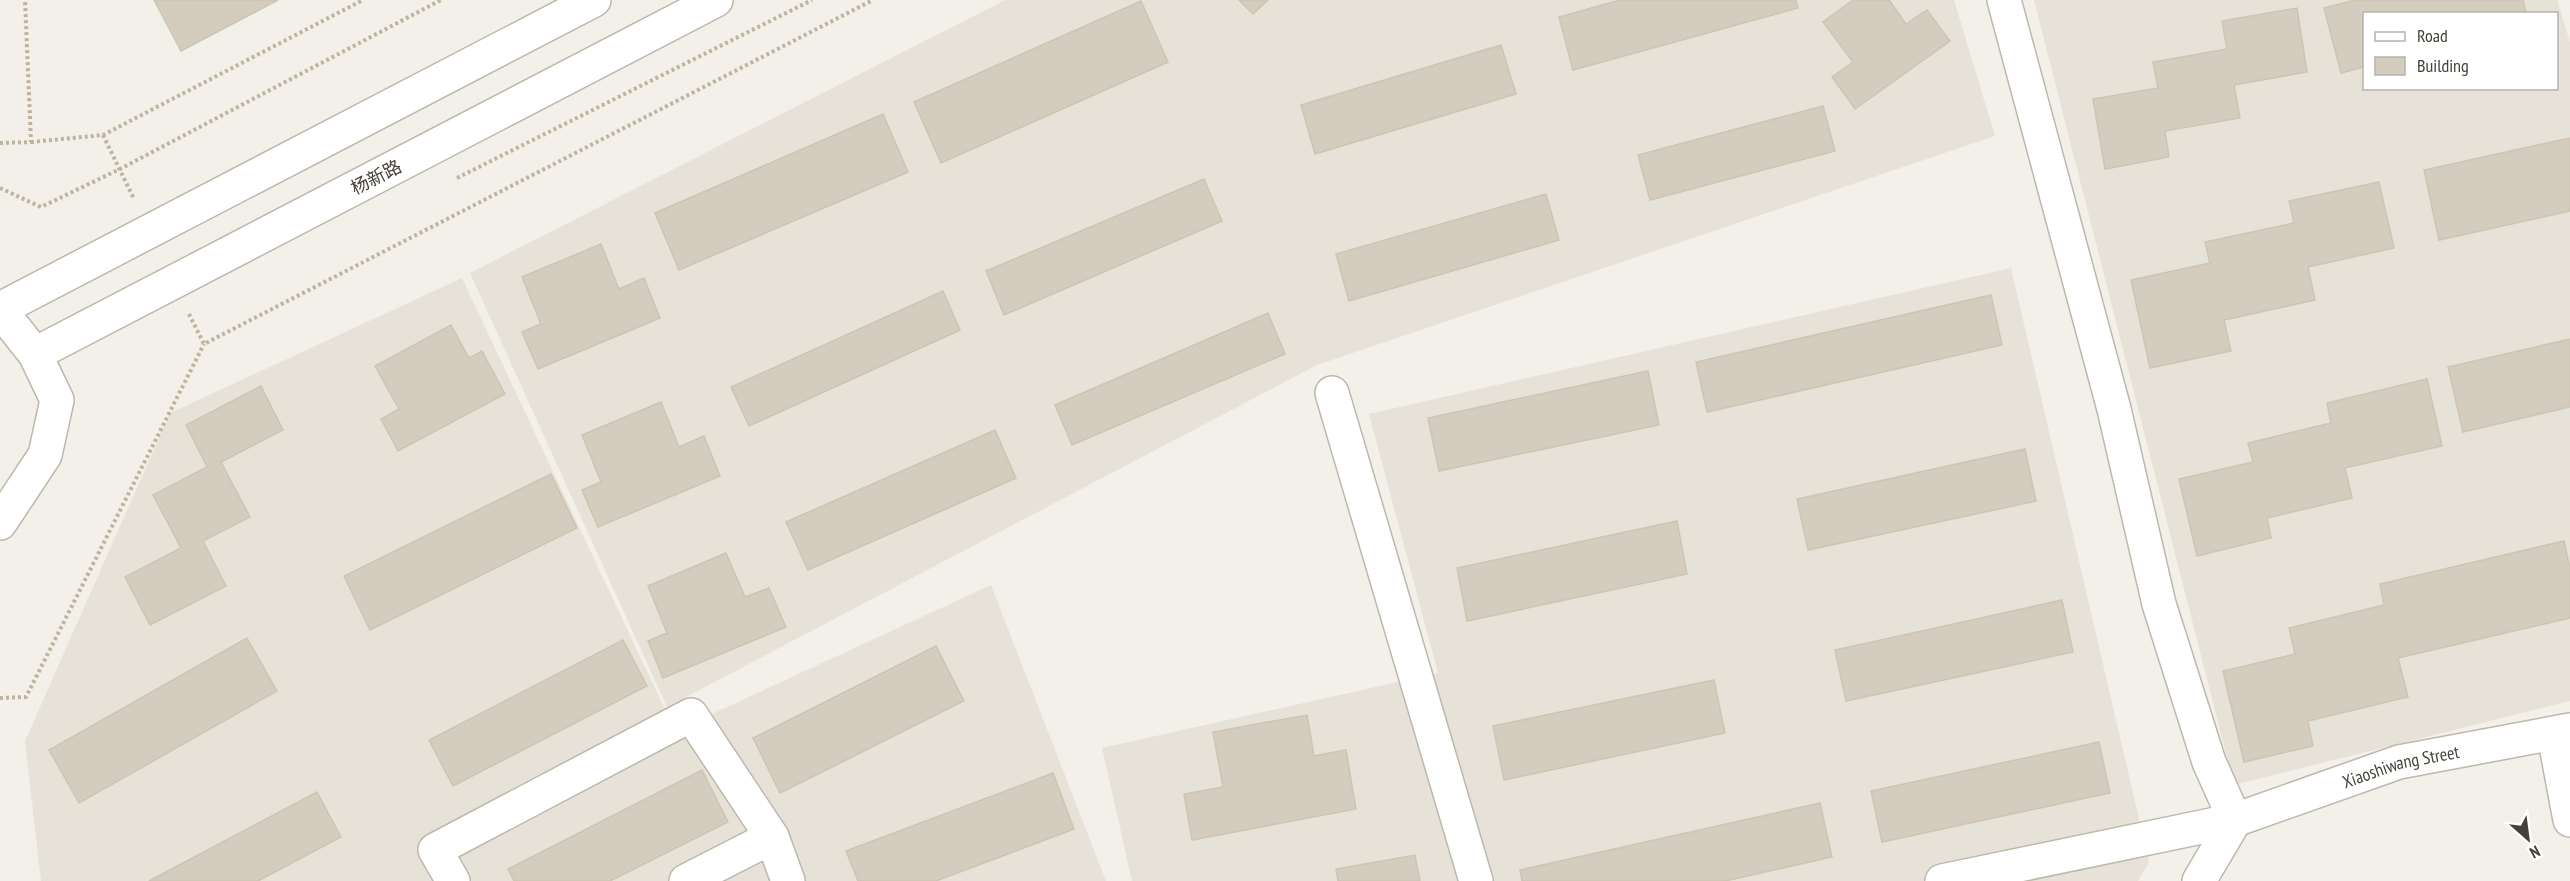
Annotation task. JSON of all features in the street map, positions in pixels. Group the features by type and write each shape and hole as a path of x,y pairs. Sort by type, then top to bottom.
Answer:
{"street":[{"path":"0,523 45,455 57,400 35,354 0,310 594,0"},
{"name":"杨新路","path":"35,354 716,0"},
{"path":"2004,0 2114,409 2159,604 2209,762 2235,820 2199,881"},
{"path":"1332,393 1476,881"},
{"path":"453,881 435,850 691,715 772,837 788,881"},
{"path":"2562,733 2570,820"},
{"name":"Xiaoshiwang Street","path":"1942,881 2235,820 2399,762 2562,733"},
{"path":"687,881 772,837"}],"path":[{"path":"25,0 31,142"},
{"path":"0,143 103,135 363,0"},
{"path":"0,188 41,207 120,169 441,0"},
{"path":"454,180 812,0"},
{"path":"0,698 26,697 204,344 873,0"},
{"path":"103,135 149,232"},
{"path":"173,282 204,344"}],"shaded area":[{"path":"1005,0 1954,0 1995,136 1317,365 667,707 470,273"},
{"path":"2034,0 2557,0 2570,42 2570,701 2234,785"},
{"path":"2011,268 2149,862 2138,881 1132,881 1102,748 1438,673 1369,414"},
{"path":"462,278 675,731 991,585 1106,881 41,881 25,741 170,413"}],"building":[{"path":"154,0 278,0 181,51"},
{"path":"1239,0 1268,0 1253,14"},
{"path":"1620,0 1796,0 1798,8 1573,70 1559,17"},
{"path":"1853,0 1889,0 1906,24 1927,10 1950,41 1855,109 1832,77 1853,62 1823,22"},
{"path":"2355,0 2523,0 2526,12 2363,12 2363,67 2341,73 2324,8"},
{"path":"1141,1 1168,62 941,163 914,102"},
{"path":"2297,8 2307,72 2234,85 2240,118 2165,131 2169,157 2105,169 2093,99 2158,88 2153,62 2227,49 2222,21"},
{"path":"1501,45 1516,94 1315,154 1301,105"},
{"path":"1823,106 1835,151 1650,200 1638,155"},
{"path":"883,114 908,172 679,270 655,213"},
{"path":"2570,138 2570,211 2439,240 2424,170"},
{"path":"1204,179 1222,221 1004,315 986,271"},
{"path":"2379,182 2394,248 2308,267 2315,300 2224,320 2231,351 2150,368 2131,280 2210,263 2205,242 2294,223 2289,201"},
{"path":"1546,194 1559,240 1349,301 1336,254"},
{"path":"601,244 619,289 644,278 660,318 538,369 522,332 541,324 522,277"},
{"path":"943,291 960,330 749,426 731,387"},
{"path":"1991,295 2002,345 1707,412 1696,362"},
{"path":"1268,313 1285,354 1072,445 1055,405"},
{"path":"451,325 469,358 482,351 505,394 398,451 381,419 399,409 375,366"},
{"path":"2570,339 2570,407 2463,432 2448,367"},
{"path":"1648,371 1659,425 1439,471 1428,418"},
{"path":"2427,379 2442,446 2345,468 2352,498 2267,518 2271,538 2197,556 2179,479 2253,462 2248,443 2331,423 2327,403"},
{"path":"261,386 283,430 221,462 250,517 203,541 226,586 150,625 125,577 181,548 153,495 207,467 186,425"},
{"path":"661,402 679,447 704,436 720,476 598,527 582,490 601,482 582,435"},
{"path":"995,430 1016,478 808,570 786,522"},
{"path":"2025,449 2036,501 1808,550 1797,499"},
{"path":"551,474 577,528 370,630 344,576"},
{"path":"1677,521 1687,574 1467,621 1457,568"},
{"path":"2564,541 2570,569 2570,618 2398,658 2408,697 2308,721 2313,746 2244,762 2223,671 2295,654 2289,628 2384,605 2380,584"},
{"path":"726,553 745,597 769,588 786,627 663,678 648,641 667,633 648,586"},
{"path":"2062,600 2073,652 1846,701 1835,650"},
{"path":"247,638 277,691 79,803 49,750"},
{"path":"623,640 647,686 453,786 429,740"},
{"path":"936,646 964,701 780,793 753,738"},
{"path":"1714,680 1725,733 1504,780 1493,726"},
{"path":"1307,715 1314,756 1346,750 1356,809 1192,840 1184,794 1223,787 1213,732"},
{"path":"2099,742 2110,793 1882,842 1871,791"},
{"path":"702,770 728,822 610,881 514,881 508,869"},
{"path":"1053,773 1074,829 936,881 858,881 846,851"},
{"path":"317,792 341,837 258,881 149,881"},
{"path":"1820,803 1832,857 1725,881 1522,881 1520,870"},
{"path":"1415,855 1420,881 1338,881 1336,869"}]}
